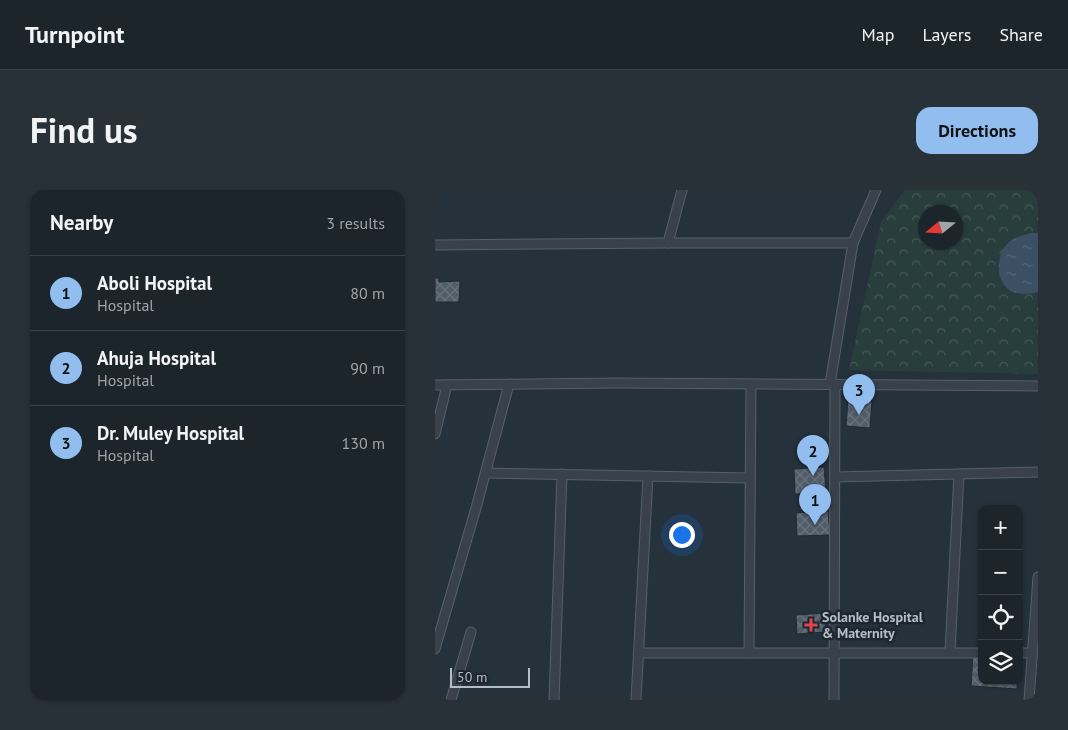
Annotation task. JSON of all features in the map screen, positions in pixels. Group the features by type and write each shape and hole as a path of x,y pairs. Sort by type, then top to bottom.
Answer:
{"street":[{"path":"668,243 682,190"},
{"path":"834,700 835,476 832,384 853,243 876,190"},
{"path":"435,245 853,243"},
{"path":"435,385 617,383 1038,386"},
{"path":"435,649 486,473 509,384"},
{"path":"749,653 751,384"},
{"path":"435,434 447,385"},
{"path":"835,476 1038,472"},
{"path":"486,473 750,478"},
{"path":"554,700 562,474"},
{"path":"950,652 959,474"},
{"path":"636,700 648,476"},
{"path":"1029,700 1038,577"},
{"path":"451,700 471,632"},
{"path":"639,653 978,653"},
{"path":"1023,653 1032,653"}],"green space":[{"path":"905,190 1038,190 1038,374 849,370 881,222"}],"water":[{"path":"1038,233 1038,292 1028,294 1017,293 1005,287 999,274 999,260 1001,253 1009,242 1017,237"}],"building":[{"path":"435,278 439,278 439,282 460,281 459,302 435,302"},
{"path":"848,400 872,401 870,428 846,426"},
{"path":"824,467 826,492 795,494 794,469"},
{"path":"828,511 830,535 797,536 796,513"},
{"path":"825,613 826,632 797,634 796,615"},
{"path":"973,655 978,655 978,685 1017,685 1017,689 971,686"}],"place":[{"name":"Dr. Muley Hospital","path":"859,415"},
{"name":"Ahuja Hospital","path":"813,476"},
{"name":"Aboli Hospital","path":"815,525"},
{"name":"Solanke Hospital & Maternity","path":"811,625"}]}
